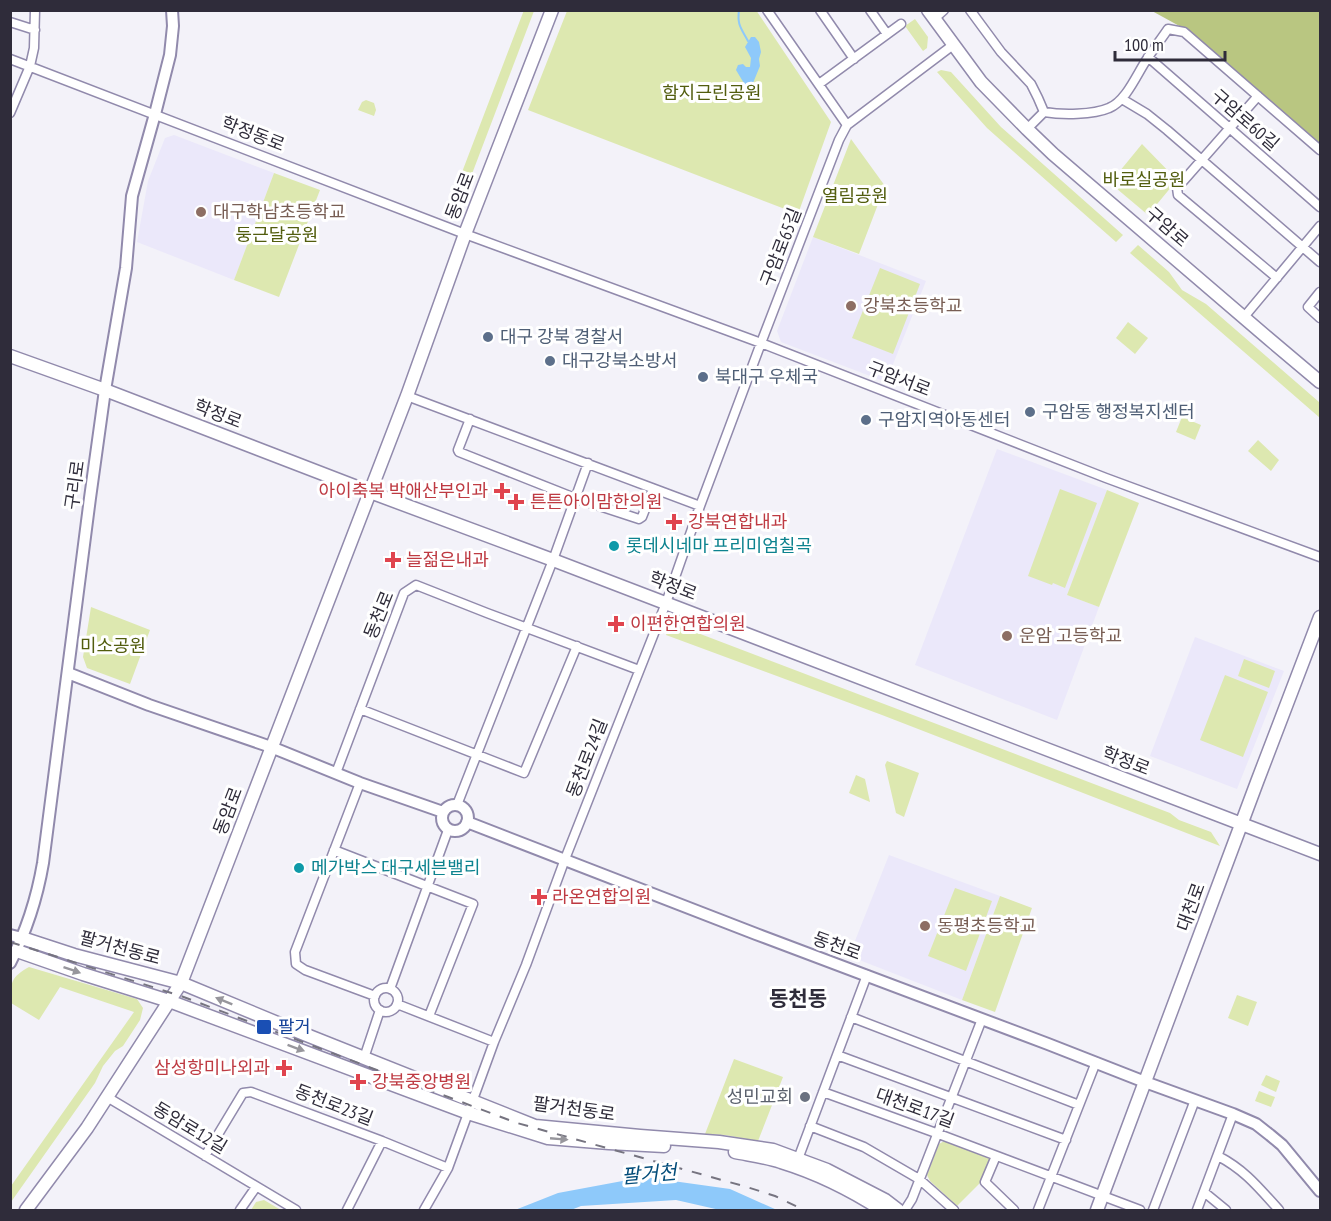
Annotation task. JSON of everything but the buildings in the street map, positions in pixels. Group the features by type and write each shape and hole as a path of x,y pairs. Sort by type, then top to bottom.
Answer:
{"main road":[{"name":"동암로","path":"26,1210 87,1128 181,983 407,396 465,234 552,10"},
{"name":"구암로","path":"931,15 981,82 1053,154 1320,382"},
{"name":"학정로","path":"10,356 553,560 1320,854"},
{"name":"대천로","path":"1097,1210 1320,617"},
{"name":"팔거천동로","path":"16,937 181,983 364,1058 471,1107 535,1126 719,1142 773,1150 827,1170 885,1200 898,1210"},
{"name":"팔거천동로","path":"14,950 169,1001 471,1107 548,1138 726,1150 780,1161 862,1197 882,1210"}],"street":[{"path":"10,113 13,100 30,66 34,48 35,10"},
{"name":"구리로","path":"10,963 16,937 38,890 43,863 105,390 126,268 132,196 170,55 172,10"},
{"path":"767,10 847,125"},
{"path":"820,10 854,59"},
{"path":"870,10 887,34"},
{"path":"931,15 944,10"},
{"path":"970,10 1001,52 1030,84 1044,112"},
{"path":"10,22 35,30"},
{"path":"819,84 901,24"},
{"name":"구암로60길","path":"1122,99 1168,29 1184,32 1320,150"},
{"name":"구암로65길","path":"666,603 700,506 839,140 847,125 953,45"},
{"name":"구암로60길","path":"1148,57 1320,207"},
{"name":"학정동로","path":"10,59 465,234"},
{"path":"1258,96 1177,188 1178,195 1276,278"},
{"path":"1044,112 1057,114 1098,111 1110,108 1122,99 1147,114 1202,159 1320,262"},
{"path":"1027,129 1044,112"},
{"path":"1244,317 1320,226"},
{"name":"구암서로","path":"465,234 761,343 1106,478 1320,557"},
{"path":"1320,292 1308,307 1320,318"},
{"path":"407,396 700,506"},
{"path":"470,419 459,452 575,498 639,519 642,517 653,489"},
{"path":"457,805 553,560 588,463"},
{"name":"동천로","path":"336,773 404,593 410,588 416,585 527,627"},
{"name":"동천로24길","path":"565,859 666,603"},
{"path":"527,627 639,670"},
{"path":"360,709 524,773 577,646"},
{"path":"68,674 443,812"},
{"path":"360,783 295,952 296,963 304,970 375,996"},
{"path":"457,805 467,813 468,822 462,829 454,832 443,825 443,812 449,806 457,805"},
{"name":"동천로","path":"468,822 756,934 1233,1114 1256,1124 1270,1135 1320,1191"},
{"path":"390,989 448,830"},
{"path":"334,850 473,904 429,1016"},
{"path":"424,1210 448,1168 494,1042 531,954 565,859"},
{"path":"798,1159 867,975"},
{"path":"381,989 393,990 397,996 397,1004 390,1011 380,1010 375,1002 375,996 381,989"},
{"path":"397,1004 494,1042"},
{"path":"364,1058 380,1010"},
{"path":"851,1017 1079,1105"},
{"path":"905,1210 912,1199 982,1019"},
{"path":"837,1055 1066,1140"},
{"path":"1038,1210 1096,1062"},
{"name":"동천로23길","path":"205,1156 243,1093 251,1092 448,1168"},
{"name":"대천로17길","path":"823,1092 1140,1210"},
{"name":"동암로12길","path":"107,1097 296,1210"},
{"path":"1153,1210 1195,1100"},
{"path":"1197,1210 1233,1114"},
{"path":"810,1126 864,1147 919,1179 954,1210"},
{"path":"347,1210 382,1141"},
{"path":"996,1156 985,1182 1014,1210"},
{"path":"1218,1156 1245,1173 1279,1210"},
{"path":"240,1210 256,1187"},
{"path":"1204,1192 1226,1210"}],"shaded area":[{"name":"대구학남초등학교","path":"174,135 274,173 234,280 137,242 148,181 165,138"},
{"name":"강북초등학교","path":"813,237 926,281 886,382 781,342 777,331"},
{"path":"997,449 1107,490 1067,595 1099,607 1057,720 915,665"},
{"path":"1195,637 1284,671 1237,789 1150,756"},
{"name":"동평초등학교","path":"889,855 1000,896 962,1000 849,956"}],"green space":[{"path":"524,10 534,11 459,208 446,214"},
{"name":"함지근린공원","path":"756,10 831,122 798,214 528,110 567,11"},
{"path":"1152,11 1320,11 1320,147 1183,28"},
{"path":"915,19 928,37 927,48 923,51 905,26"},
{"path":"941,70 951,72 1001,127 1123,235 1116,242 987,128 937,72"},
{"path":"366,100 374,103 376,110 374,116 358,110 362,102"},
{"name":"열림공원","path":"851,139 885,186 859,254 813,237"},
{"name":"바로실공원","path":"1142,144 1177,180 1148,215 1110,183"},
{"name":"둥근달공원","path":"274,173 320,190 279,297 234,280"},
{"path":"1138,245 1169,272 1182,290 1206,304 1319,402 1320,418 1130,253"},
{"path":"880,268 920,284 893,354 852,338"},
{"path":"1128,322 1148,338 1135,354 1116,338"},
{"path":"1182,417 1201,425 1195,440 1176,432"},
{"path":"1258,440 1279,460 1271,471 1248,451"},
{"path":"1060,489 1097,503 1065,588 1028,576"},
{"path":"1107,490 1139,503 1099,607 1067,595"},
{"name":"미소공원","path":"91,607 150,630 130,684 87,668 83,657"},
{"path":"682,627 1170,813 1179,820 1211,832 1220,846 882,715 666,635 667,632"},
{"path":"1244,659 1275,671 1269,688 1238,676"},
{"path":"1225,675 1268,692 1243,757 1200,740"},
{"path":"887,761 919,773 904,817 896,813 885,765"},
{"path":"856,775 865,779 870,802 849,793"},
{"path":"955,888 992,901 966,971 928,956"},
{"path":"1000,896 1032,908 995,1012 962,1000"},
{"path":"29,967 137,999 143,1008 140,1020 123,1046 115,1051 103,1066 95,1083 11,1202 11,1186 134,1012 60,987 39,1020 11,1003 13,981 18,974"},
{"path":"1237,995 1257,1002 1248,1026 1228,1018"},
{"path":"734,1059 783,1077 758,1141 705,1134"},
{"path":"1266,1075 1280,1081 1276,1092 1261,1085"},
{"path":"1259,1091 1275,1097 1271,1107 1255,1101"},
{"path":"946,1140 988,1156 990,1162 983,1180 957,1206 930,1181 927,1175 939,1144"},
{"path":"264,1200 281,1210 251,1210 256,1202"}],"water":[{"path":"751,37 755,37 759,42 760,66 753,83 745,85 736,70 738,65 743,64 750,67 751,58 745,47"},
{"path":"644,1177 730,1189 777,1210 720,1210 676,1200 581,1206 571,1210 515,1210 558,1193"}],"waterway":[{"path":"739,10 739,23 748,41"}],"railway":[{"path":"10,942 181,996 517,1123 747,1187 775,1196 804,1210"}],"place":[{"name":"대구학남초등학교","path":"201,212"},
{"name":"강북초등학교","path":"851,306"},
{"name":"대구 강북 경찰서","path":"488,337"},
{"name":"대구강북소방서","path":"550,361"},
{"name":"북대구 우체국","path":"703,377"},
{"name":"구암동 행정복지센터","path":"1030,412"},
{"name":"구암지역아동센터","path":"866,420"},
{"name":"아이축복 박애산부인과","path":"502,491"},
{"name":"튼튼아이맘한의원","path":"516,502"},
{"name":"강북연합내과","path":"674,522"},
{"name":"롯데시네마 프리미엄칠곡","path":"614,546"},
{"name":"늘젊은내과","path":"393,560"},
{"name":"이편한연합의원","path":"616,624"},
{"name":"운암 고등학교","path":"1007,636"},
{"name":"메가박스 대구세븐밸리","path":"299,868"},
{"name":"라온연합의원","path":"539,897"},
{"name":"동평초등학교","path":"925,926"},
{"name":"팔거","path":"264,1027"},
{"name":"삼성항미나외과","path":"284,1068"},
{"name":"강북중앙병원","path":"358,1082"},
{"name":"성민교회","path":"805,1097"}],"district":[{"name":"동천동","path":"798,999"}],"water label":[{"name":"팔거천","path":"649,1174"}]}
